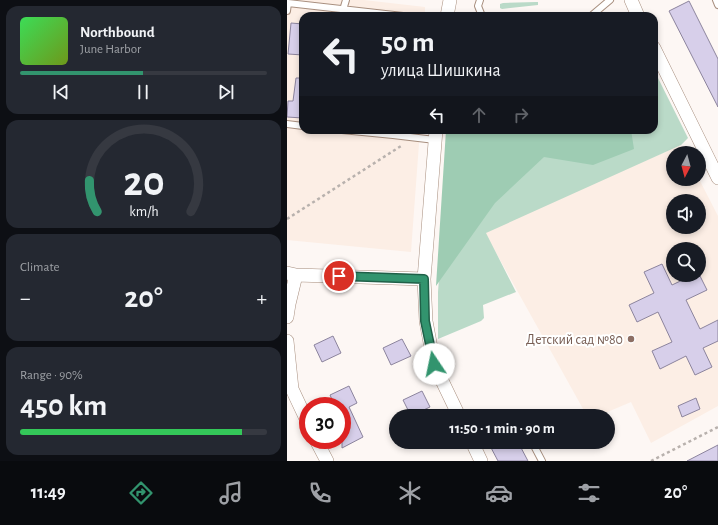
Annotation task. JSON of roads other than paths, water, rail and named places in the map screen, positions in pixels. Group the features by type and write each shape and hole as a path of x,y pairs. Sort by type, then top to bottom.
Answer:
{"street":[{"path":"448,12 451,0"},
{"path":"631,0 637,12"},
{"path":"658,56 718,178"},
{"path":"436,135 424,279 425,321 434,364 456,409"},
{"path":"287,317 291,274 424,279"},
{"path":"287,341 292,389 299,404"},
{"path":"321,449 327,461"},
{"path":"475,449 481,461"}],"lane":[{"path":"343,10 346,0"},
{"path":"480,0 478,6 480,12"},
{"path":"596,12 610,0"},
{"path":"716,0 718,5"},
{"path":"287,11 288,3 363,12"},
{"path":"287,124 299,126"},
{"path":"397,134 413,138 436,135"},
{"path":"536,449 542,461"}],"place":[{"name":"Детский сад №80","path":"631,339"}]}
